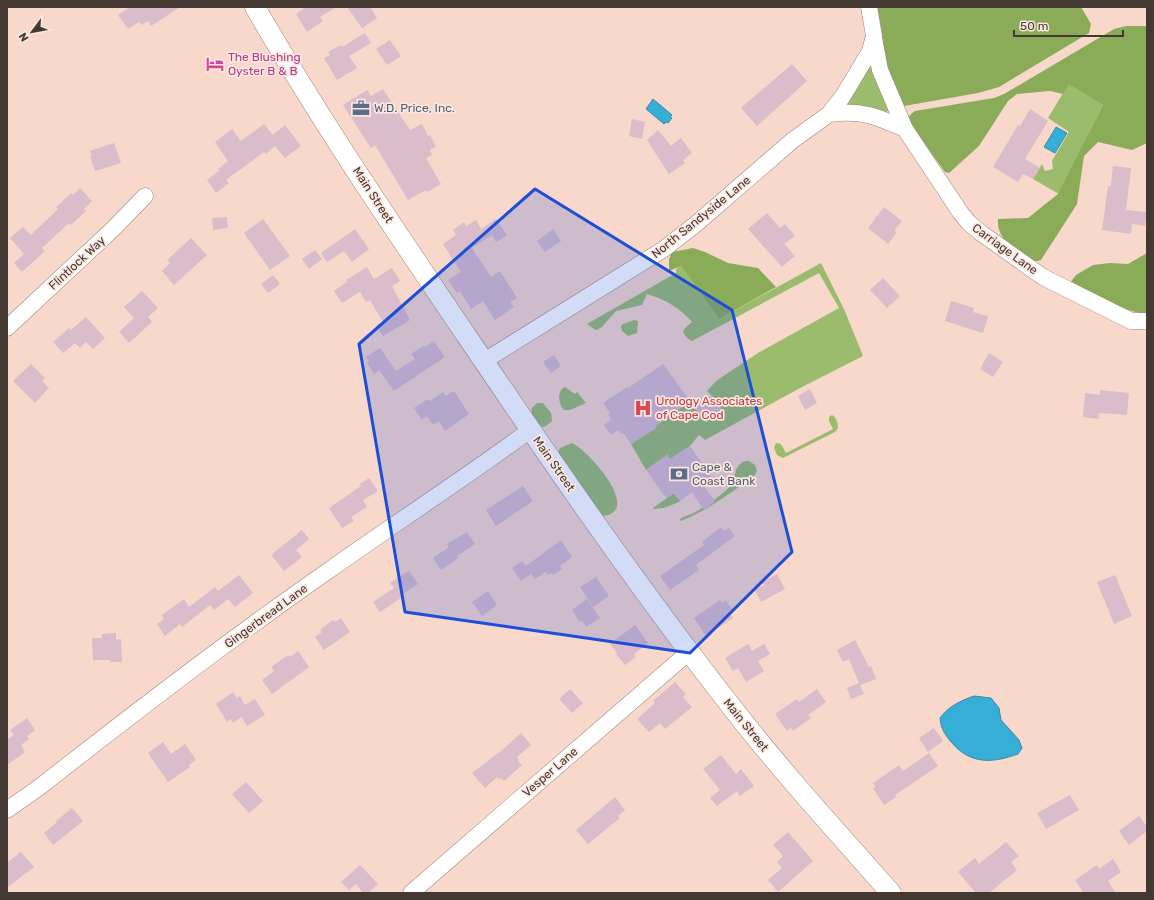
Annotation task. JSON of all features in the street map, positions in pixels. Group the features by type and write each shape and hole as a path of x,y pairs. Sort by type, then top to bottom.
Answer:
{"main road":[{"name":"Main Street","path":"255,7 357,172 530,430 690,652 761,744 891,893"}],"street":[{"name":"North Sandyside Lane","path":"484,361 664,249 696,224 793,140 829,114 843,96 870,51 874,36 869,7"},
{"name":"Carriage Lane","path":"874,36 880,70 905,130 969,223 1043,277 1131,321 1147,321"},
{"path":"829,114 845,112 880,118 905,130"},
{"name":"Flintlock Way","path":"7,328 113,229 145,196"},
{"name":"Gingerbread Lane","path":"7,810 41,786 270,612 328,570 490,460 530,430"},
{"name":"Vesper Lane","path":"411,893 690,652"}],"highlighted area":[{"path":"535,189 732,310 792,552 690,653 405,612 359,344"}],"green space":[{"path":"877,7 1081,7 1091,24 1089,33 999,87 978,93 904,106 886,64"},
{"path":"1126,26 1147,26 1147,143 1132,150 1098,142 1084,156 1077,204 1041,260 1033,261 1015,249 1004,239 998,227 998,219 1028,218 1058,194 1103,105 1069,84 1063,94 1050,91 1017,94 1008,101 979,146 949,173 945,172 910,124 908,118 915,111 994,98 1004,94 1114,29"},
{"path":"871,67 873,68 889,110 885,113 847,106 846,104"},
{"path":"1069,83 1103,105 1059,194 1033,179 1042,164 1045,171 1053,169 1052,161 1069,132 1048,118"},
{"path":"693,248 728,263 758,268 776,287 719,319 681,266 669,271 669,259 672,252"},
{"path":"1147,253 1147,315 1128,310 1073,287 1070,283 1076,275 1093,265 1110,263 1128,264"},
{"path":"821,263 844,309 863,356 802,387 705,440 699,435 690,446 670,459 667,455 646,470 631,444 656,428 655,426 690,401 706,422 722,411 707,391 716,381 758,353 839,308 819,273 692,341 687,338 683,332 692,322 672,305 647,294 642,305 616,311 602,327 597,330 587,324 676,273 676,269 681,266 719,319"},
{"path":"634,320 638,321 637,333 628,336 622,331 621,326"},
{"path":"565,387 575,394 577,392 586,403 570,410 564,410 560,404 559,397 562,389"},
{"path":"537,403 543,403 551,413 552,421 546,426 542,427 531,415 532,408"},
{"path":"832,415 838,424 838,428 835,432 783,458 777,455 774,448 776,443 781,444 786,453 833,429 829,421 829,417"},
{"path":"572,443 580,448 589,457 608,480 615,493 617,503 614,512 603,516 558,453 560,448"},
{"path":"745,461 749,461 755,465 757,471 755,475 710,506 691,517 681,521 680,520 681,518 702,508 704,509 714,502 714,500 731,485 737,468"},
{"path":"674,493 680,501 679,502 664,508 653,509 653,508"}],"water":[{"path":"653,99 672,115 670,117 672,118 668,123 666,122 664,124 646,109"},
{"path":"1056,127 1067,133 1055,153 1044,147"},
{"path":"974,696 991,698 999,708 1001,720 1019,740 1022,748 1018,754 1000,759 975,759 959,750 947,737 942,729 940,718 955,704"}],"building":[{"path":"130,7 180,7 151,26 148,21 142,25 139,22 128,29 118,15"},
{"path":"306,7 336,7 320,17 323,21 307,32 296,14"},
{"path":"347,7 370,7 377,18 362,28"},
{"path":"365,33 371,43 349,56 357,68 337,80 324,58 330,55 328,52 341,45 342,47"},
{"path":"390,40 401,56 387,65 376,49"},
{"path":"792,64 807,81 757,126 741,108"},
{"path":"383,89 410,130 422,124 428,136 430,135 436,146 430,150 432,155 426,158 441,184 408,200 375,145 371,148 343,105 367,90 371,96"},
{"path":"1030,109 1048,121 1025,159 1040,168 1033,179 1023,174 1018,182 993,167 1018,125 1020,126"},
{"path":"632,119 645,122 642,139 629,136"},
{"path":"264,124 273,135 285,125 301,146 285,158 275,146 266,154 264,152 226,180 229,183 216,193 207,180 220,170 218,169 228,161 215,142 232,129 241,141"},
{"path":"658,130 671,146 681,138 692,153 683,160 685,163 669,174 647,140"},
{"path":"114,143 121,163 95,171 90,157 92,156 90,151"},
{"path":"1113,166 1131,168 1126,210 1147,212 1145,226 1132,224 1131,234 1102,230 1108,186 1111,186"},
{"path":"80,188 92,201 84,209 86,211 71,225 69,223 42,248 45,251 22,272 14,263 24,254 10,238 23,227 31,235 58,209 56,207 71,193 73,195"},
{"path":"884,207 902,221 894,231 897,232 888,244 868,228"},
{"path":"767,213 780,228 785,224 795,236 784,244 795,256 782,267 748,229"},
{"path":"227,217 228,228 213,230 212,218"},
{"path":"263,219 290,256 270,270 244,233"},
{"path":"496,219 507,235 496,242 492,235 472,248 491,277 500,271 517,298 510,302 514,307 495,320 483,301 471,309 460,291 457,293 448,280 461,272 443,244 456,235 453,230 464,222 466,226 476,220 481,229"},
{"path":"355,229 369,249 352,262 344,251 327,262 321,253"},
{"path":"553,229 561,241 545,252 537,241"},
{"path":"191,238 207,255 174,285 162,271 170,263 167,260"},
{"path":"315,250 322,259 309,269 302,259"},
{"path":"367,267 374,279 392,268 400,281 392,286 410,320 383,336 376,325 383,322 370,300 366,302 360,292 342,303 334,291 347,282 346,280"},
{"path":"273,275 280,284 268,293 261,284"},
{"path":"883,278 900,296 887,308 870,290"},
{"path":"142,291 158,308 148,317 152,322 129,343 119,332 134,318 124,307"},
{"path":"951,301 974,308 973,312 988,316 983,333 945,321"},
{"path":"86,317 105,338 93,349 86,342 80,348 75,343 63,353 53,342 69,328 71,330"},
{"path":"434,341 445,357 394,391 379,370 374,374 367,363 369,362 366,357 380,348 396,371 415,359 411,354"},
{"path":"989,353 1003,362 993,377 980,369"},
{"path":"554,355 561,366 551,373 543,362"},
{"path":"31,364 45,378 42,381 49,388 35,403 13,381"},
{"name":"Urology Associates of Cape Cod","path":"663,364 690,401 655,426 656,428 631,444 623,433 621,434 618,430 611,435 604,425 611,420 608,414 610,413 603,403"},
{"path":"810,389 817,403 805,410 798,396"},
{"path":"1100,390 1129,393 1127,415 1099,413 1099,419 1083,417 1085,393 1100,395"},
{"path":"454,391 469,414 445,431 439,421 433,425 427,416 422,420 414,408 428,399 430,401 443,392 446,396"},
{"path":"712,396 723,411 706,422 696,407"},
{"name":"Cape & Coast Bank","path":"690,446 713,479 704,486 715,501 703,509 692,492 680,501 674,493 666,498 646,470 667,455 670,459"},
{"path":"369,478 378,491 363,500 367,507 351,517 354,521 342,528 329,508 361,486 360,484"},
{"path":"523,486 533,501 496,526 486,510"},
{"path":"721,527 724,531 729,528 735,536 696,565 699,570 670,590 660,576 704,545 702,542"},
{"path":"302,530 309,539 296,550 302,557 284,571 271,555"},
{"path":"467,532 475,544 457,556 458,558 441,570 433,558 449,547 447,544"},
{"path":"561,540 572,557 560,566 562,569 553,575 551,573 548,575 545,572 535,579 531,574 521,581 512,568 522,561 526,566"},
{"path":"409,571 418,584 380,612 373,602 394,588 390,583"},
{"path":"777,574 785,589 761,602 755,590 764,585 763,582"},
{"path":"239,575 253,593 235,607 228,599 214,610 210,605 182,627 180,624 165,636 157,624 164,619 162,615 184,599 189,607 215,587 218,591"},
{"path":"1115,575 1132,616 1114,624 1097,582"},
{"path":"596,577 609,596 593,607 580,587"},
{"path":"488,591 497,605 482,616 472,602"},
{"path":"587,599 600,618 586,627 582,620 580,622 572,610"},
{"path":"720,600 722,603 726,600 733,611 729,613 733,618 706,636 694,618"},
{"path":"341,618 350,632 324,650 315,637 322,632 320,630 333,620 335,622"},
{"path":"635,625 648,643 634,654 636,657 625,665 610,644"},
{"path":"116,633 116,640 121,639 122,662 93,660 92,638 102,638 102,634"},
{"path":"855,640 869,667 871,666 876,679 860,685 864,694 851,699 847,688 859,683 849,659 843,662 837,650"},
{"path":"748,644 752,651 764,644 770,654 758,661 764,671 746,682 738,668 733,671 725,658"},
{"path":"298,651 309,667 272,694 262,680 274,671 271,667 288,655 290,657"},
{"path":"675,682 686,694 683,697 692,707 665,729 660,723 649,732 637,719 655,703 653,701"},
{"path":"570,689 583,703 572,713 559,699"},
{"path":"817,689 826,702 808,715 811,718 793,731 791,728 787,731 775,714 797,699 799,702"},
{"path":"233,692 237,698 240,696 245,705 255,699 265,715 247,726 242,717 233,723 231,719 227,722 216,704"},
{"path":"27,718 35,730 27,736 29,739 21,745 25,752 7,765 7,740 14,735 10,730"},
{"path":"934,728 943,741 928,752 919,738"},
{"path":"521,733 531,745 517,757 519,760 518,761 522,765 504,781 497,777 485,788 472,773 501,751"},
{"path":"163,742 171,754 185,744 196,760 189,765 190,767 168,782 148,753"},
{"path":"929,753 938,766 895,795 896,797 884,805 873,788 876,787 873,783 899,765 903,771"},
{"path":"721,755 736,774 741,769 754,786 740,796 737,791 717,806 710,798 720,790 703,769"},
{"path":"246,782 263,801 249,813 232,794"},
{"path":"1070,795 1079,810 1046,829 1037,813"},
{"path":"615,797 625,810 618,816 620,818 588,844 576,830"},
{"path":"72,808 83,821 53,845 44,833"},
{"path":"1139,816 1147,827 1147,831 1129,845 1119,831"},
{"path":"788,832 813,861 778,892 768,880 782,868 777,862 783,856 773,845"},
{"path":"1006,842 1019,856 1011,862 1017,870 989,893 976,893 958,872 975,858 979,864"},
{"path":"21,852 34,867 7,888 7,863"},
{"path":"1113,859 1121,872 1108,881 1116,893 1084,893 1075,880 1097,865 1099,869"},
{"path":"360,865 378,884 368,893 363,893 356,884 349,890 341,882"}],"place":[{"name":"The Blushing Oyster B & B","path":"215,64"},
{"name":"W.D. Price, Inc.","path":"361,108"},
{"name":"Urology Associates of Cape Cod","path":"643,408"},
{"name":"Cape & Coast Bank","path":"679,474"}]}
